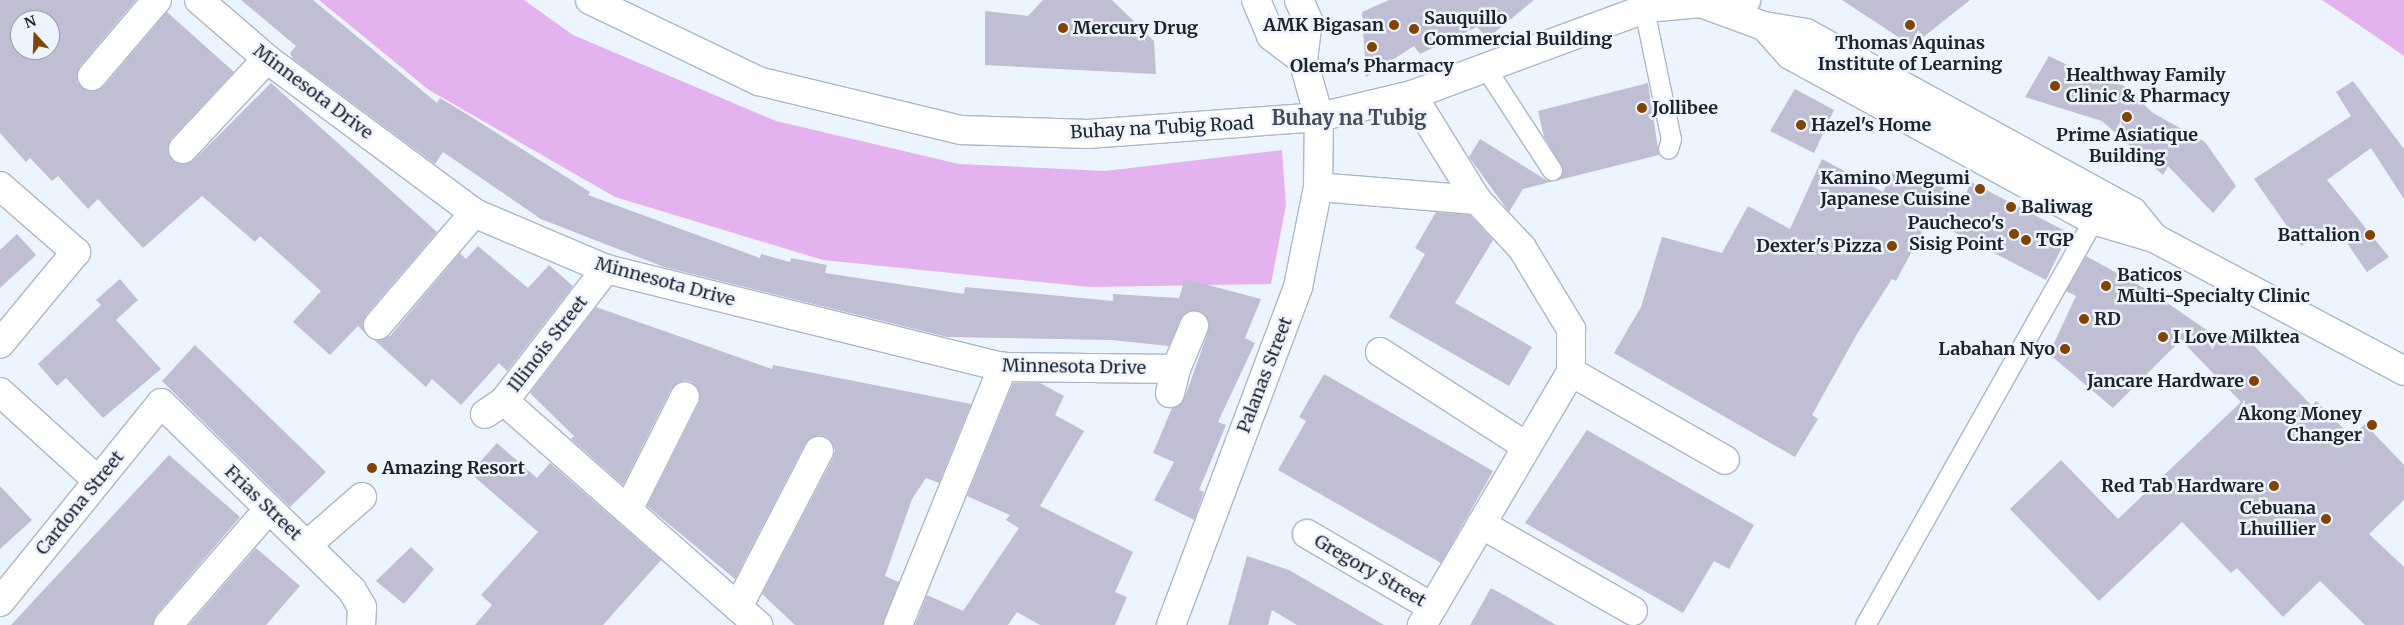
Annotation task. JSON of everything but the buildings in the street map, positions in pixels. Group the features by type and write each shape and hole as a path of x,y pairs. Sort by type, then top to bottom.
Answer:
{"street":[{"path":"92,76 157,0"},
{"name":"Minnesota Drive","path":"199,0 268,59 474,213 606,269 1003,368 1173,381 1194,326"},
{"name":"Buhay na Tubig Road","path":"590,0 758,81 961,130 1088,134 1319,117 1412,95 1644,6 1674,1 1740,7 1764,26 1790,55 2093,220 2154,238 2404,371"},
{"path":"1256,0 1271,36 1303,60 1308,20 1300,0"},
{"name":"Buhay na Tubig Road","path":"1764,26 1806,33 2133,212 2154,238"},
{"path":"183,149 268,59"},
{"name":"Palanas Street","path":"1171,625 1298,287 1318,187 1319,117 1303,60"},
{"path":"1412,95 1477,200 1522,248 1571,329 1571,372 1427,616"},
{"path":"0,186 76,252 0,344"},
{"path":"1318,187 1477,200"},
{"path":"378,325 474,213"},
{"name":"Illinois Street","path":"606,269 494,407 628,510"},
{"path":"1380,352 1526,446"},
{"path":"898,625 1003,368"},
{"path":"1571,372 1725,460"},
{"path":"0,392 98,481"},
{"path":"685,396 628,510 758,625"},
{"name":"Cardona Street","path":"1,600 160,403"},
{"name":"Frias Street","path":"160,403 352,590 362,616"},
{"path":"738,607 819,451"},
{"path":"307,545 362,496"},
{"path":"168,625 268,510"},
{"path":"1481,524 1633,612"},
{"name":"Gregory Street","path":"1307,534 1427,616"}],"lane":[{"path":"1644,6 1671,139 1668,149"},
{"path":"1485,67 1552,170"},
{"path":"1866,625 2093,220"}],"shaded area":[{"path":"319,0 524,0 573,35 776,121 959,164 1105,171 1282,150 1286,205 1271,284 1090,287 823,260 615,197 429,90"},
{"path":"2322,0 2404,0 2404,56 2356,23"}],"place":[{"name":"AMK Bigasan","path":"1394,25"},
{"name":"Thomas Aquinas Institute of Learning","path":"1910,25"},
{"name":"Mercury Drug","path":"1063,28"},
{"name":"Sauquillo Commercial Building","path":"1414,29"},
{"name":"Olema's Pharmacy","path":"1372,47"},
{"name":"Healthway Family Clinic & Pharmacy","path":"2055,86"},
{"name":"Jollibee","path":"1642,108"},
{"name":"Prime Asiatique Building","path":"2127,117"},
{"name":"Hazel's Home","path":"1801,125"},
{"name":"Kamino Megumi Japanese Cuisine","path":"1980,189"},
{"name":"Baliwag","path":"2011,207"},
{"name":"Paucheco's Sisig Point","path":"2014,234"},
{"name":"Battalion","path":"2370,235"},
{"name":"TGP","path":"2026,240"},
{"name":"Dexter's Pizza","path":"1892,246"},
{"name":"Baticos Multi-Specialty Clinic","path":"2106,286"},
{"name":"RD","path":"2084,319"},
{"name":"I Love Milktea","path":"2163,337"},
{"name":"Labahan Nyo","path":"2065,349"},
{"name":"Jancare Hardware","path":"2254,381"},
{"name":"Akong Money Changer","path":"2372,425"},
{"name":"Amazing Resort","path":"372,468"},
{"name":"Red Tab Hardware","path":"2274,486"},
{"name":"Cebuana Lhuillier","path":"2326,519"}],"district":[{"name":"Buhay na Tubig","path":"1349,117"}]}
